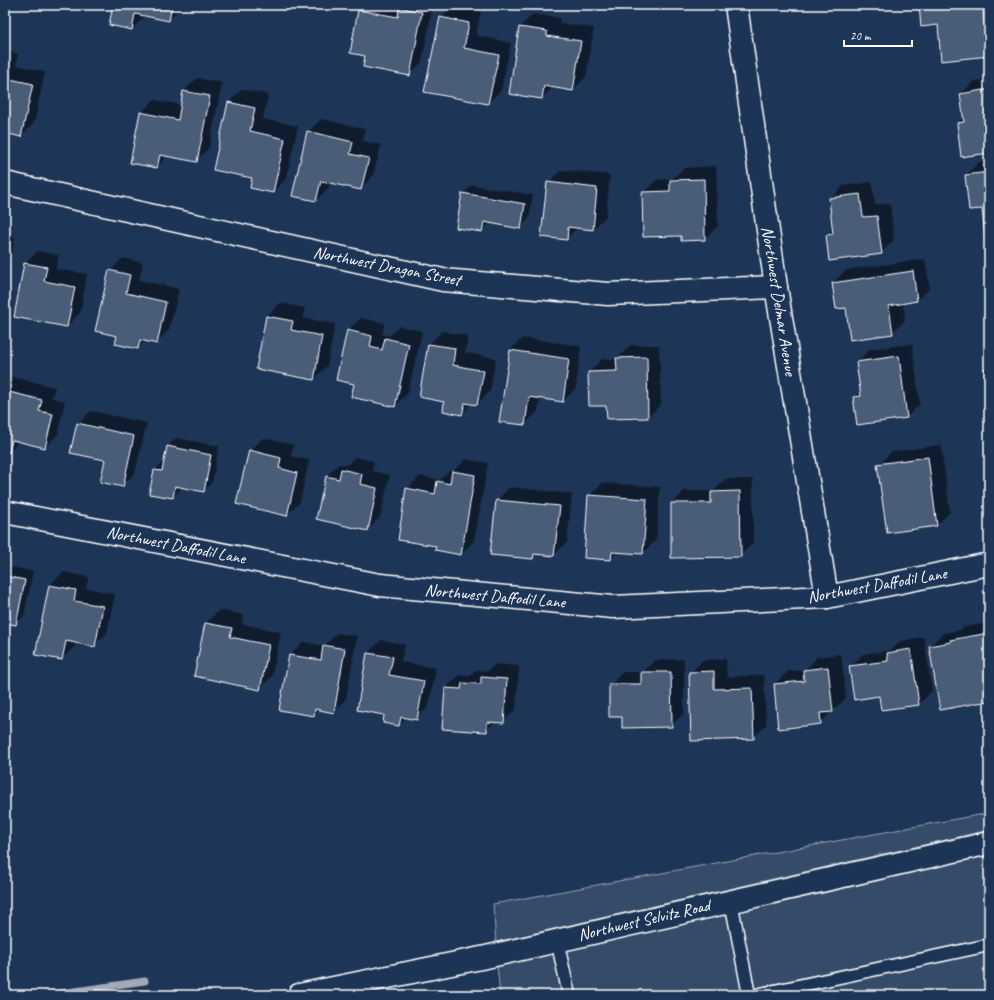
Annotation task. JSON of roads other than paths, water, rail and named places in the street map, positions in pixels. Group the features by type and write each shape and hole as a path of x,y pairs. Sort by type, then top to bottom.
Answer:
{"street":[{"name":"Northwest Delmar Avenue","path":"736,5 776,287 827,597"},
{"name":"Northwest Dragon Street","path":"5,183 443,280 608,294 776,287"},
{"name":"Northwest Daffodil Lane","path":"5,512 380,585 613,607 827,597 989,564"},
{"name":"Northwest Selvitz Road","path":"299,995 557,940 989,843"}],"lane":[{"path":"731,901 749,995"},
{"path":"557,940 569,995"},
{"path":"756,995 989,945"}],"waterway":[{"path":"47,995 145,981"}]}
